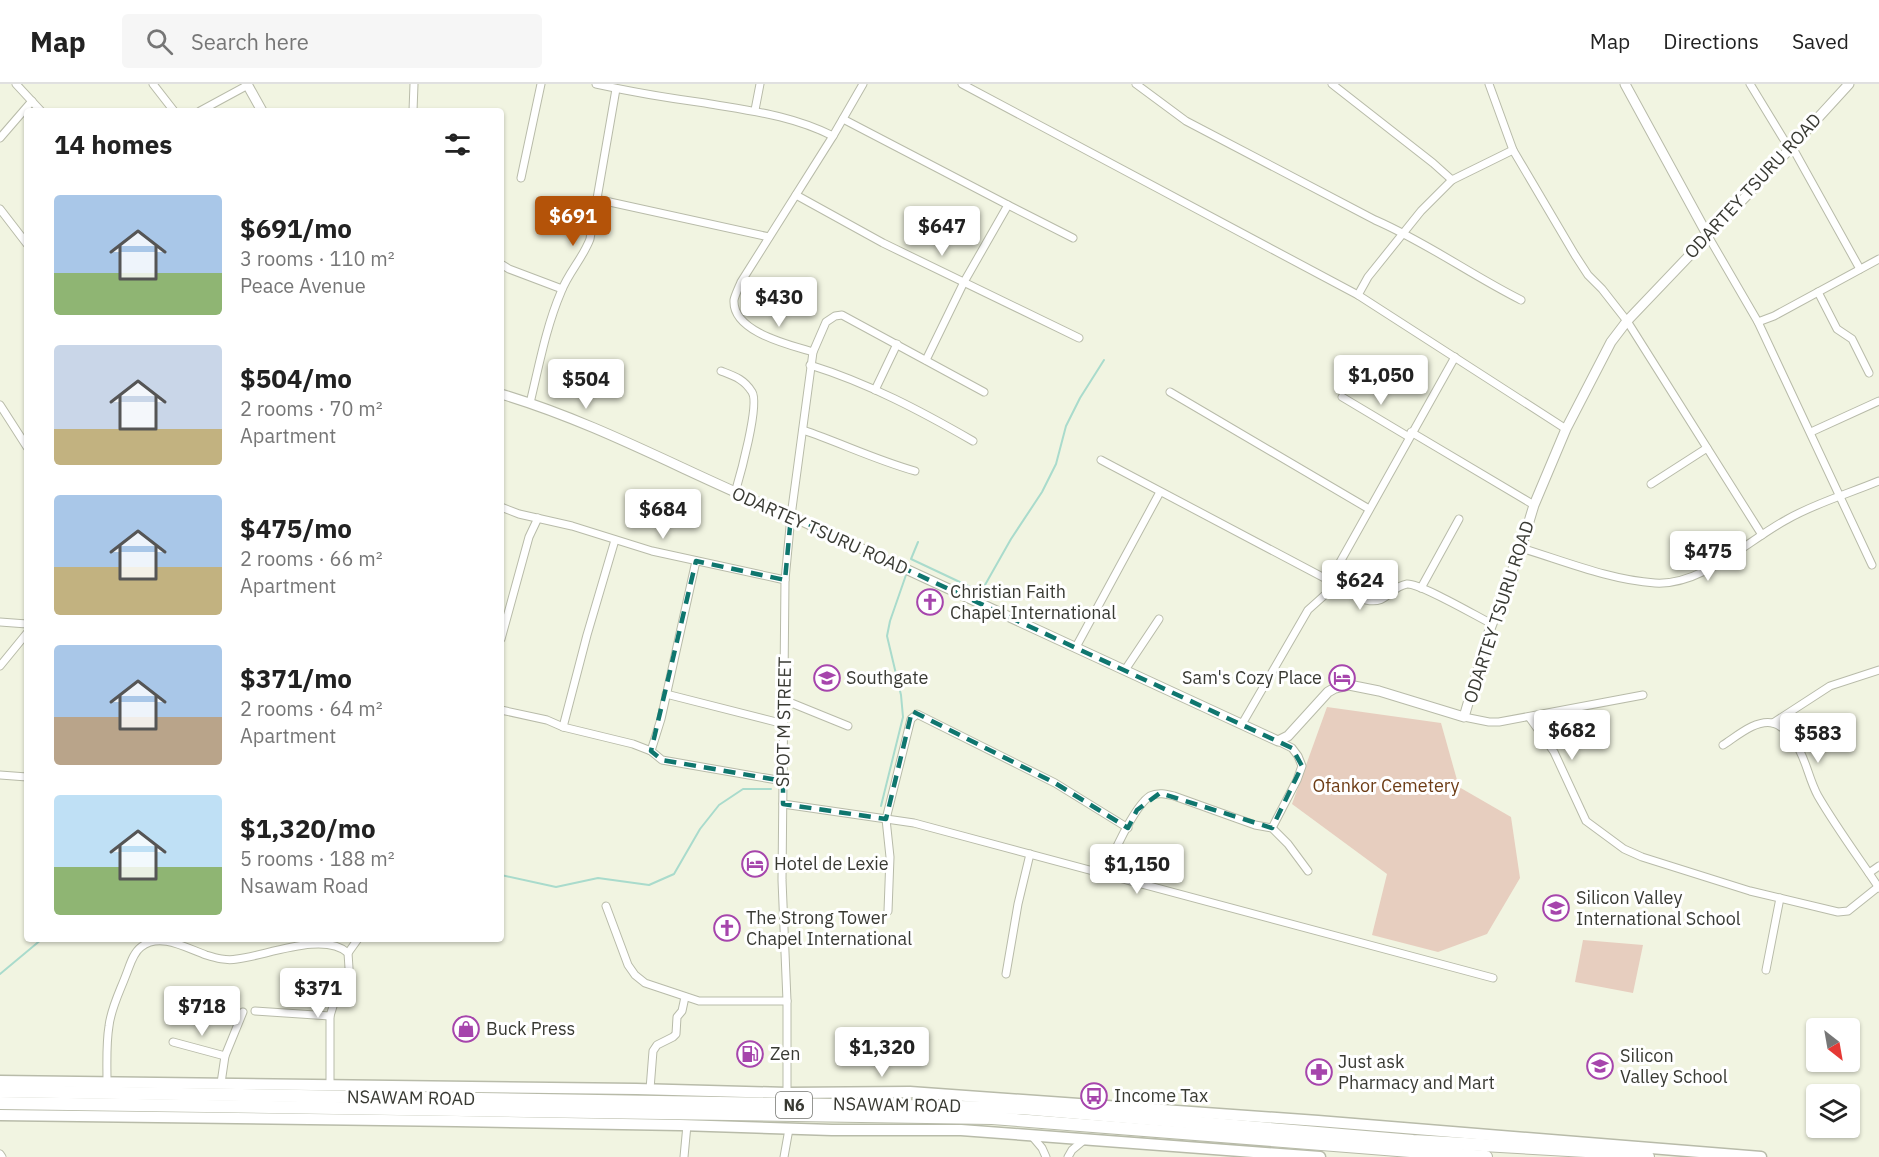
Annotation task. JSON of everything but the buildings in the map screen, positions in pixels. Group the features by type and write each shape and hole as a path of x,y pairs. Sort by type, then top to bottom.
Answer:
{"highway":[{"name":"NSAWAM ROAD","path":"0,1091 1021,1108 1493,1147 1586,1151 1648,1157"},
{"name":"NSAWAM ROAD","path":"0,1103 992,1118 1486,1157"}],"main road":[{"path":"0,1081 330,1084 786,1093 910,1092 1318,1121 1761,1157"},
{"path":"0,1115 960,1130 1320,1157"}],"street":[{"path":"16,84 38,108"},
{"path":"153,84 172,108"},
{"path":"205,108 247,84 260,108"},
{"path":"413,108 414,84"},
{"path":"521,178 541,84"},
{"path":"596,84 755,110 802,122 833,136"},
{"path":"755,110 760,84"},
{"path":"813,352 764,335 746,325 737,315 734,300 769,237 863,84"},
{"path":"962,84 1358,295 1566,429"},
{"path":"1136,84 1186,121 1375,220 1404,232 1521,300"},
{"path":"1332,84 1452,180"},
{"path":"1489,84 1513,150 1588,275 1627,321 1762,535"},
{"path":"1625,84 1758,322 1872,565"},
{"path":"1750,84 1790,146 1860,268"},
{"name":"ODARTEY TSURU ROAD","path":"504,395 597,429 660,457 1278,741 1288,736 1328,692 1349,685 1379,691 1464,717 1492,624 1521,548 1534,505 1566,429 1611,342 1627,321 1849,84"},
{"path":"530,403 548,326 562,289 586,250 590,239 616,89"},
{"path":"26,108 32,101"},
{"path":"0,138 24,110"},
{"path":"843,119 1073,238"},
{"path":"1358,295 1368,278 1435,195 1452,180 1513,150"},
{"path":"796,195 883,243 1079,338"},
{"path":"596,199 769,237"},
{"path":"926,360 964,282 1008,205"},
{"path":"0,209 24,240"},
{"path":"1758,322 1879,259"},
{"path":"504,266 562,289"},
{"path":"1818,292 1837,328 1852,339 1869,373"},
{"name":"SPOT M STREET","path":"786,1093 787,1001 782,880 785,580 810,365 826,322 835,316 842,315 897,344"},
{"path":"875,390 897,344 984,392"},
{"path":"1330,580 1455,357"},
{"path":"810,365 833,372 906,403 973,441"},
{"path":"721,371 739,377 754,393 751,429 735,493"},
{"path":"1170,392 1369,509"},
{"path":"1342,397 1534,505"},
{"path":"1811,432 1879,401"},
{"path":"0,405 24,442"},
{"path":"803,430 876,460 915,471"},
{"path":"1651,484 1707,447"},
{"path":"1101,460 1366,600 1374,602 1385,599 1402,586 1410,584 1492,624"},
{"path":"1521,548 1623,578 1657,583 1694,575 1735,554 1786,520 1879,481"},
{"path":"1076,647 1160,492"},
{"path":"504,508 696,561 785,580"},
{"path":"504,628 529,537 538,518"},
{"path":"1421,588 1460,519"},
{"path":"563,727 615,540"},
{"path":"651,751 658,730 696,561"},
{"path":"1242,724 1308,610 1337,584"},
{"path":"0,614 3,623 24,624"},
{"path":"1125,670 1159,619"},
{"path":"0,666 24,637"},
{"path":"1773,723 1830,686 1879,670"},
{"path":"666,694 784,724"},
{"path":"1464,717 1489,722 1529,717 1643,695"},
{"path":"784,700 848,726"},
{"path":"504,711 633,744 651,751 663,760 783,781"},
{"path":"888,911 890,857 886,819 910,719 917,714 1055,783 1128,828"},
{"path":"1529,717 1554,752 1586,822 1624,849 1642,857 1780,898 1838,912 1848,911 1879,888 1817,794 1802,755 1794,740 1783,729 1773,723 1762,723 1723,745"},
{"path":"1272,828 1302,766 1292,748 1278,741"},
{"path":"0,775 24,777"},
{"path":"1104,874 1137,810 1150,796 1160,793 1255,825 1272,828 1308,870"},
{"path":"783,804 914,823 1493,978"},
{"path":"1006,974 1018,904 1030,854"},
{"path":"1869,873 1879,866"},
{"path":"1767,970 1780,898"},
{"path":"606,906 628,965 645,983 693,1000 787,1001"},
{"path":"106,1081 108,1029 112,1011 135,952 149,942"},
{"path":"168,942 224,959 242,959 272,951 313,945 334,947 348,954"},
{"path":"330,1084 330,1016 334,1003 344,989 349,968 348,954 356,942"},
{"path":"650,1089 653,1051 657,1045 671,1039 676,1034 677,1017 682,1011 685,997"},
{"path":"255,1011 330,1016"},
{"path":"221,1083 225,1056 243,1012"},
{"path":"173,1042 225,1056"},
{"path":"684,1157 687,1125"},
{"path":"784,1157 789,1129"},
{"path":"1031,1135 1046,1157"},
{"path":"1068,1157 1072,1150 1084,1140"}],"highlighted area":[{"path":"791,516 1292,748 1302,766 1272,828 1160,793 1137,810 1128,828 1055,783 912,711 886,819 783,804 783,781 662,760 651,751 696,561 785,580"}],"green space":[{"name":"Ofankor Cemetery","path":"1327,707 1441,723 1459,787 1511,817 1520,878 1487,934 1438,952 1372,935 1387,874 1292,804"},
{"path":"1583,940 1643,945 1633,993 1575,982"}],"waterway":[{"path":"918,542 911,559 981,592 1011,539 1042,492 1056,464 1066,426 1080,398 1104,360"},
{"path":"881,806 903,717 901,695 887,636 906,575"},
{"path":"504,876 556,887 598,878 649,885 674,874 700,829 719,805 743,789 771,789"},
{"path":"0,974 38,942"}],"place":[{"name":"Christian Faith Chapel International","path":"930,602"},
{"name":"Southgate","path":"827,678"},
{"name":"Sam's Cozy Place","path":"1342,678"},
{"name":"Hotel de Lexie","path":"755,864"},
{"name":"Silicon Valley International School","path":"1556,908"},
{"name":"The Strong Tower Chapel International","path":"727,928"},
{"name":"Buck Press","path":"466,1029"},
{"name":"Zen","path":"750,1054"},
{"name":"Silicon Valley School","path":"1600,1066"},
{"name":"Just ask Pharmacy and Mart","path":"1319,1072"},
{"name":"Income Tax","path":"1094,1096"}]}
